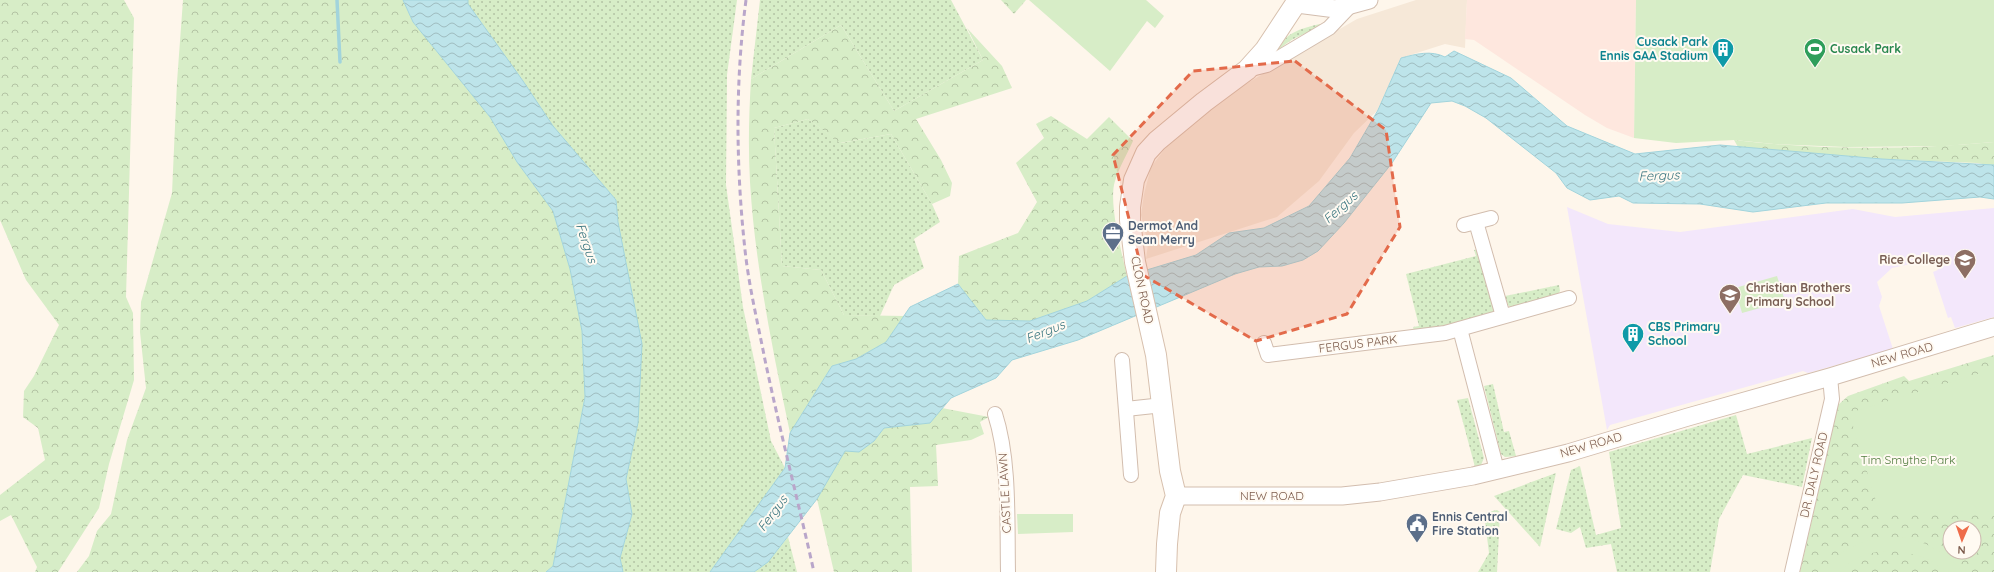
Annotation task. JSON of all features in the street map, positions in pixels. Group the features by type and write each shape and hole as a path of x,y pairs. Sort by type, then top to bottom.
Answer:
{"main road":[{"name":"CLON ROAD","path":"1176,496 1170,471 1163,404 1149,322 1135,262 1130,207 1134,180 1146,153 1162,136 1247,70 1265,50 1295,1"},
{"path":"1166,572 1170,514 1176,496"}],"street":[{"path":"1295,1 1328,9 1350,6 1369,0"},
{"path":"1247,70 1268,65 1329,28 1350,6"},
{"path":"1491,218 1470,223 1503,316"},
{"name":"FERGUS PARK","path":"1264,343 1268,355 1445,333 1569,298"},
{"name":"NEW ROAD","path":"1176,496 1342,496 1396,490 1473,476 1568,452 1688,416 1830,377 1994,327"},
{"path":"1460,329 1496,470"},
{"path":"1122,360 1131,475"},
{"name":"DR. DALY ROAD","path":"1792,572 1832,399 1830,377"},
{"path":"1126,409 1163,404"},
{"name":"CASTLE LAWN","path":"995,414 1000,429 1004,454 1008,572"}],"highlighted area":[{"path":"1295,61 1386,130 1400,227 1347,314 1256,341 1143,275 1113,155 1193,71"}],"shaded area":[{"path":"1416,0 1467,0 1465,48 1445,44 1401,58 1378,110 1354,133 1319,181 1277,217 1146,259 1148,244 1141,215 1144,194 1151,167 1170,142 1188,125 1246,84 1357,19"},
{"path":"1467,0 1636,0 1634,138 1607,128 1585,115 1474,40 1465,39"},
{"name":"Christian Brothers Primary School","path":"1567,207 1608,224 1680,232 1853,209 1895,217 1994,208 1994,317 1955,328 1951,317 1948,318 1933,272 1938,270 1934,259 1892,268 1877,282 1882,297 1879,306 1893,349 1808,373 1803,371 1610,425 1607,430"}],"green space":[{"path":"0,0 124,0 134,18 126,297 133,313 134,380 109,464 99,508 58,572 35,572 37,567 11,515 0,521 0,495 45,460 38,428 23,417 24,391 34,376 59,325 26,280 0,220"},
{"path":"183,0 403,0 413,22 490,117 517,162 553,211 570,269 582,331 585,397 553,566 546,572 77,572 89,556 97,531 111,514 127,440 146,388 140,332 141,302 172,193 177,82"},
{"path":"468,0 737,0 727,75 726,185 743,307 771,441 785,468 710,572 623,572 620,558 632,514 626,479 638,423 616,200 553,126 468,4"},
{"path":"760,0 951,0 983,60 894,111 841,25 751,79"},
{"path":"1001,0 1026,0 1014,14"},
{"path":"1029,0 1146,0 1164,16 1155,28 1147,21 1110,71"},
{"name":"Cusack Park","path":"1636,0 1994,0 1994,142 1945,146 1846,147 1774,144 1734,140 1676,143 1634,138"},
{"path":"1320,24 1321,26 1292,40 1277,52 1284,40 1294,32"},
{"path":"841,25 894,111 983,60 967,28 1002,66 1012,88 916,119 941,160 952,183 950,196 932,204 891,134 840,143 808,119 774,128 782,266 821,270 844,315 904,316 886,342 856,359 832,366 790,433 760,277 752,214 749,156 751,79"},
{"path":"1051,116 1087,139 1109,117 1133,141 1119,171 1113,190 1116,228 1127,276 1087,301 1030,321 986,320 958,284 959,256 1018,233 1037,202 1016,163 1044,138 1036,124"},
{"path":"808,119 841,143 891,134 932,204 940,222 914,239 924,268 894,285 880,316 844,315 821,270 782,266 774,128"},
{"path":"1734,140 1799,146 1864,148 1962,145 1994,142 1994,166 1977,163 1882,159 1738,147"},
{"path":"1479,249 1494,306 1493,312 1489,315 1441,328 1414,332 1413,327 1419,326 1406,274 1476,256 1474,250"},
{"path":"1777,276 1785,301 1742,313 1735,288"},
{"path":"1559,285 1560,291 1558,294 1511,308 1508,305 1505,296"},
{"name":"Tim Smythe Park","path":"1994,355 1994,572 1800,572 1838,405 1848,396 1904,376 1909,381"},
{"path":"1994,369 1994,511 1880,514 1849,413"},
{"path":"1493,384 1504,432 1509,431 1516,456 1505,457 1501,454 1484,386"},
{"path":"1468,398 1484,458 1481,465 1475,467 1457,400"},
{"path":"942,408 989,417 980,422 984,434 971,440 936,445 938,486 910,487 912,572 834,572 817,499 845,450 874,441 884,428 929,423"},
{"path":"1736,415 1747,454 1812,438 1802,487 1743,475 1719,519 1710,572 1617,572 1611,544 1586,548 1580,527 1571,533 1556,529 1571,470 1580,466 1596,535 1621,528 1609,452"},
{"path":"1556,473 1540,547 1494,496"},
{"path":"1497,510 1500,512 1497,572 1478,572 1489,553 1484,513"},
{"path":"1017,514 1073,514 1073,532 1018,534"},
{"path":"788,537 797,572 754,572 768,562"},
{"path":"1881,537 1906,538 1914,540 1930,546 1942,553 1942,560 1951,560 1962,572 1944,571 1933,562 1918,556 1894,551 1882,551 1860,557 1849,563 1840,572 1822,572 1835,558 1848,549 1863,542"}],"water":[{"name":"Fergus","path":"403,0 468,0 468,4 553,126 616,200 618,222 642,344 638,423 626,479 632,514 620,558 623,572 546,572 553,566 585,397 582,331 570,269 553,211 517,162 490,117 413,22"},
{"name":"Fergus","path":"1454,51 1511,78 1567,126 1635,154 1720,145 1882,159 1994,165 1994,199 1980,197 1902,203 1826,203 1753,212 1700,204 1633,203 1619,196 1590,200 1567,188 1556,173 1486,118 1465,106 1452,101 1431,103 1392,163 1344,223 1318,251 1303,260 1282,266 1259,267 1235,274 1078,340 1012,360 996,378 951,398 930,423 884,428 874,441 859,452 845,451 817,499 768,562 754,572 710,572 785,468 790,433 832,366 856,359 886,342 910,307 958,284 986,320 1030,321 1087,301 1127,276 1196,255 1229,233 1264,228 1309,206 1350,158 1378,110 1401,58 1429,53 1445,57"}],"waterway":[{"path":"337,0 340,62"}],"railway":[{"path":"746,0 742,31 738,94 738,156 745,250 751,292 765,360 814,572"}],"place":[{"name":"Cusack Park Ennis GAA Stadium","path":"1723,68"},
{"name":"Cusack Park","path":"1815,68"},
{"name":"Dermot And Sean Merry","path":"1113,252"},
{"name":"Rice College","path":"1965,280"},
{"name":"Christian Brothers Primary School","path":"1730,314"},
{"name":"CBS Primary School","path":"1633,354"},
{"name":"Ennis Central Fire Station","path":"1417,544"}]}
